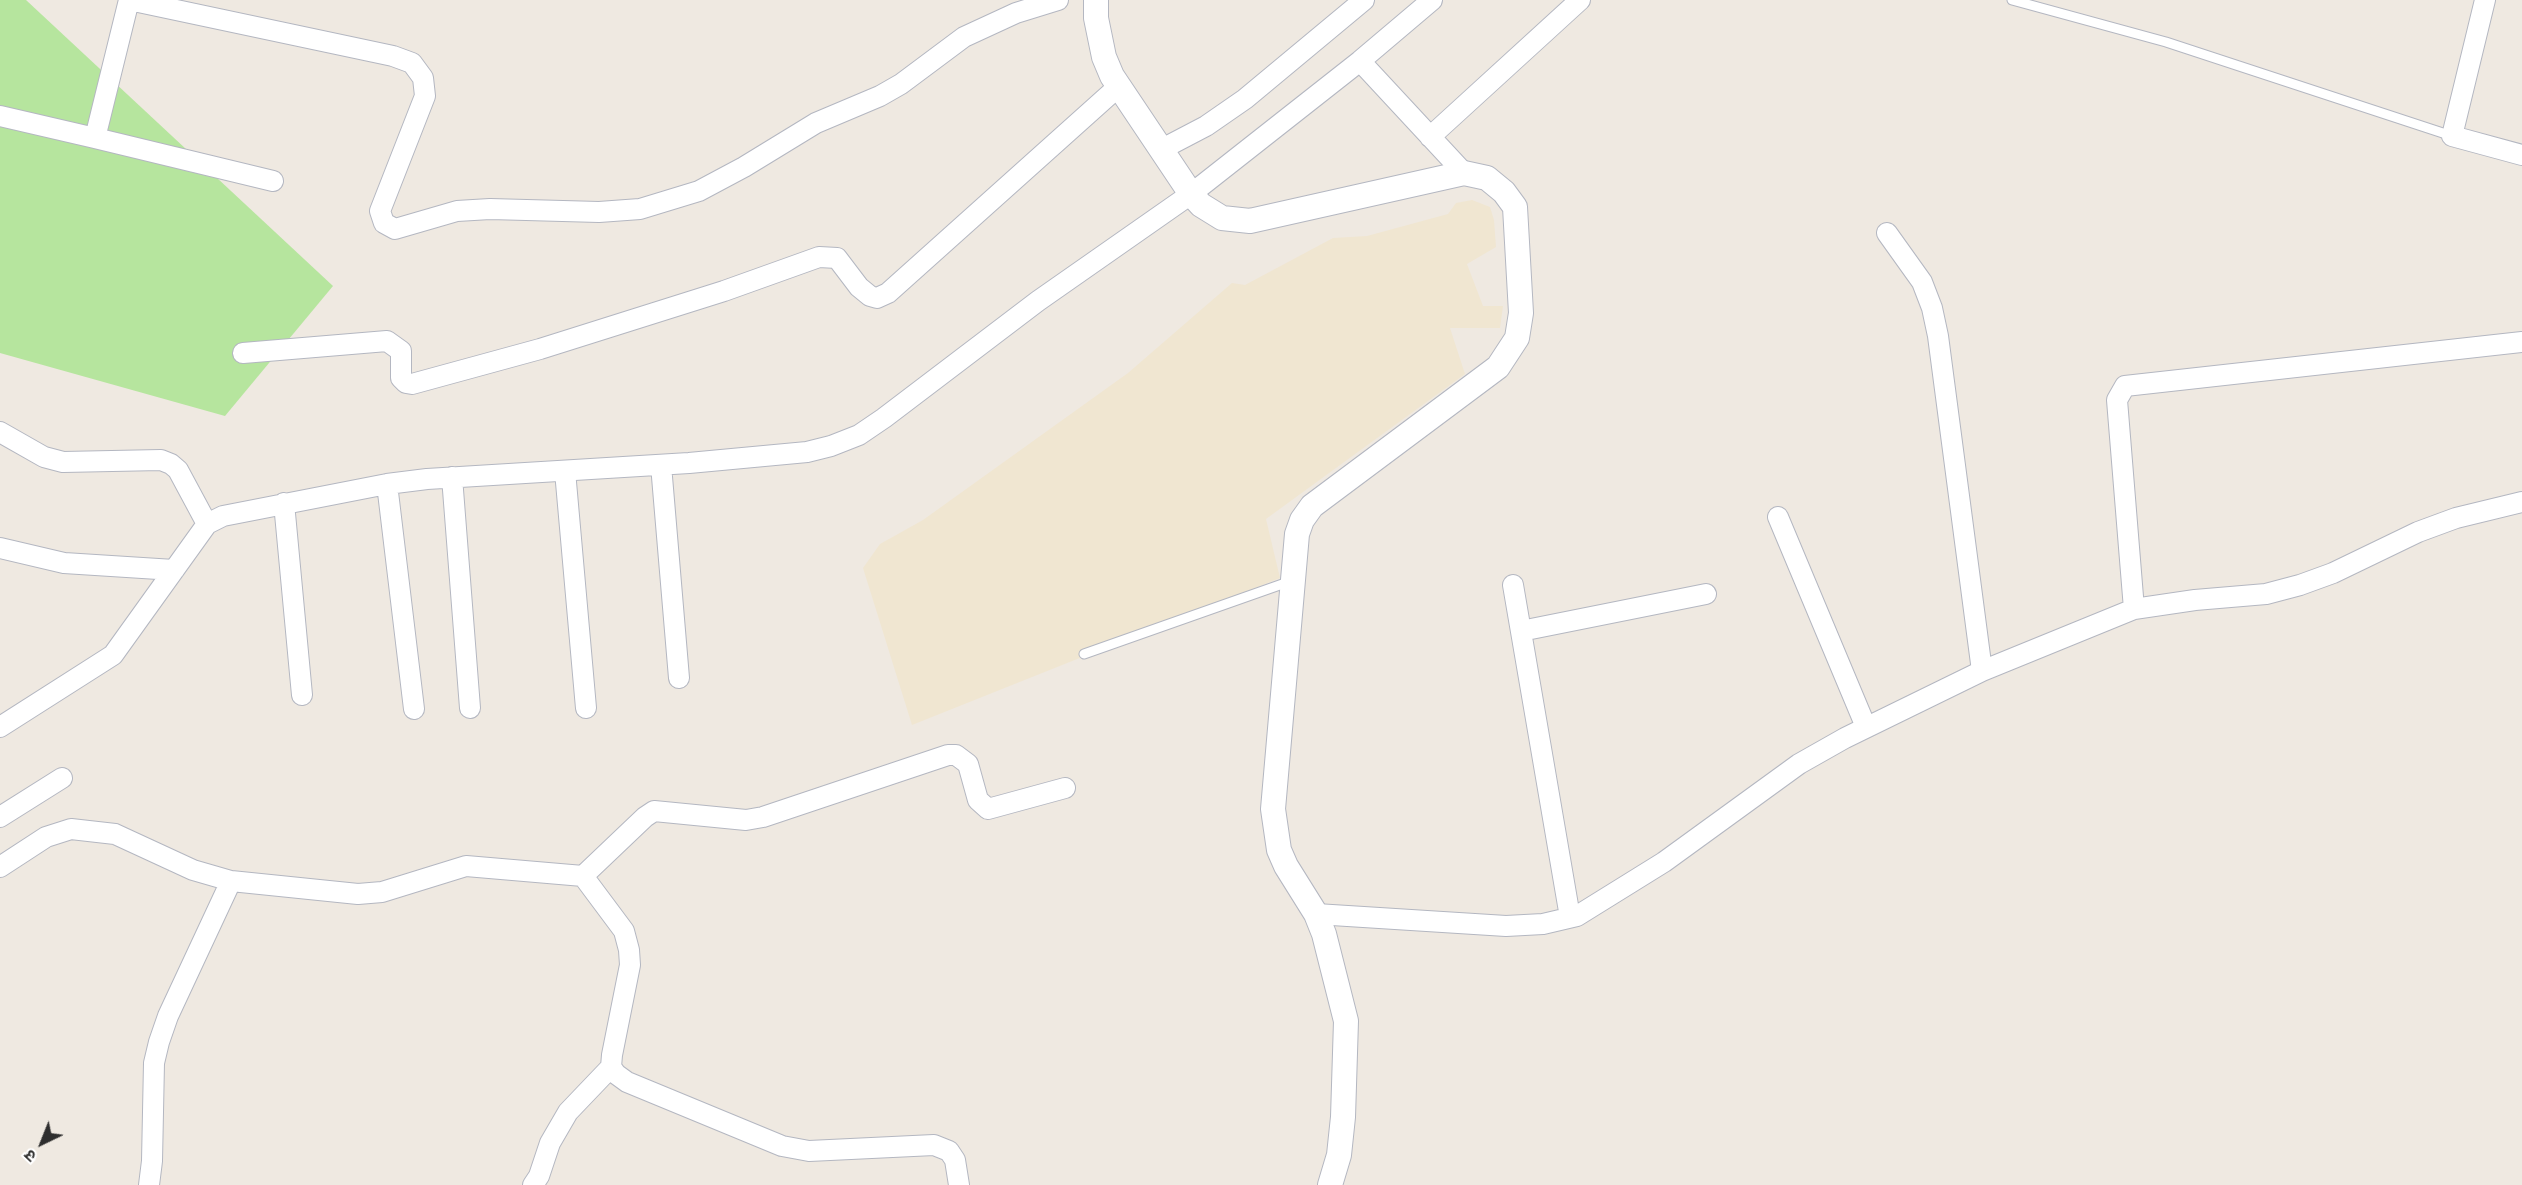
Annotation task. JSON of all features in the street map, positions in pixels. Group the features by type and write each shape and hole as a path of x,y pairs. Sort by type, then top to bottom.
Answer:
{"street":[{"path":"95,138 129,0 393,56 412,63 423,78 426,96 380,211 384,223 395,230 457,211 490,209 599,212 639,208 689,194 744,167 816,123 880,96 901,84 964,37 1016,13 1058,0"},
{"path":"1096,0 1096,18 1104,57 1119,86 1187,189 1201,205 1222,218 1250,221 1464,173 1487,178 1504,192 1515,207 1521,313 1516,338 1498,368 1312,507 1302,520 1297,534 1273,809 1279,850 1286,866 1316,914 1331,956 1346,1022 1343,1117 1339,1155 1330,1185"},
{"path":"1164,153 1245,99 1364,0"},
{"path":"0,727 113,655 207,524 223,516 387,484 452,477 661,465 807,452 859,435 1360,61 1432,0"},
{"path":"1430,137 1580,0"},
{"path":"2485,0 2451,136 2522,155"},
{"path":"1360,61 1464,173"},
{"path":"243,353 387,341 401,351 401,378 406,383 412,384 562,342 724,291 819,257 837,258 859,286 870,296 877,298 888,293 1119,86"},
{"path":"0,116 273,181"},
{"path":"1887,233 1922,282 1932,308 1938,336 1982,671"},
{"path":"2134,609 2117,400 2125,386 2522,342"},
{"path":"0,432 44,457 63,462 160,460 171,464 178,470 207,524"},
{"path":"661,465 679,678"},
{"path":"565,471 586,708"},
{"path":"452,477 470,708"},
{"path":"387,484 414,709"},
{"path":"1316,914 1506,926 1543,924 1570,917 1622,890 1664,862 1799,764 1866,727 1982,671 2134,609 2195,600 2266,594 2300,585 2333,573 2418,532 2456,518 2522,502"},
{"path":"284,503 302,695"},
{"path":"1778,517 1866,727"},
{"path":"0,548 64,563 174,570"},
{"path":"1513,585 1570,917"},
{"path":"1521,631 1706,594"},
{"path":"583,876 654,811 746,820 763,817 948,755 956,755 968,764 978,800 988,809 1065,788"},
{"path":"0,817 62,778"},
{"path":"0,867 46,837 72,829 115,834 193,870 231,881 358,894 382,892 466,866 583,876 624,931 630,965 611,1067 568,1112 550,1143 539,1176 533,1185"},
{"path":"149,1185 152,1161 154,1063 159,1042 168,1016 231,881"},
{"path":"611,1067 627,1082 782,1146 809,1151 934,1145 949,1151 955,1160 959,1185"}],"lane":[{"path":"2012,0 2166,42 2451,136"},
{"path":"1084,654 1292,581"}],"shaded area":[{"path":"1472,200 1490,207 1494,220 1496,247 1467,264 1483,306 1503,306 1500,328 1450,328 1465,374 1266,519 1280,578 912,725 863,568 880,544 923,520 1128,373 1232,283 1245,285 1333,238 1367,236 1448,214 1456,203"}],"green space":[{"path":"0,0 26,0 333,286 225,416 0,353"}]}
